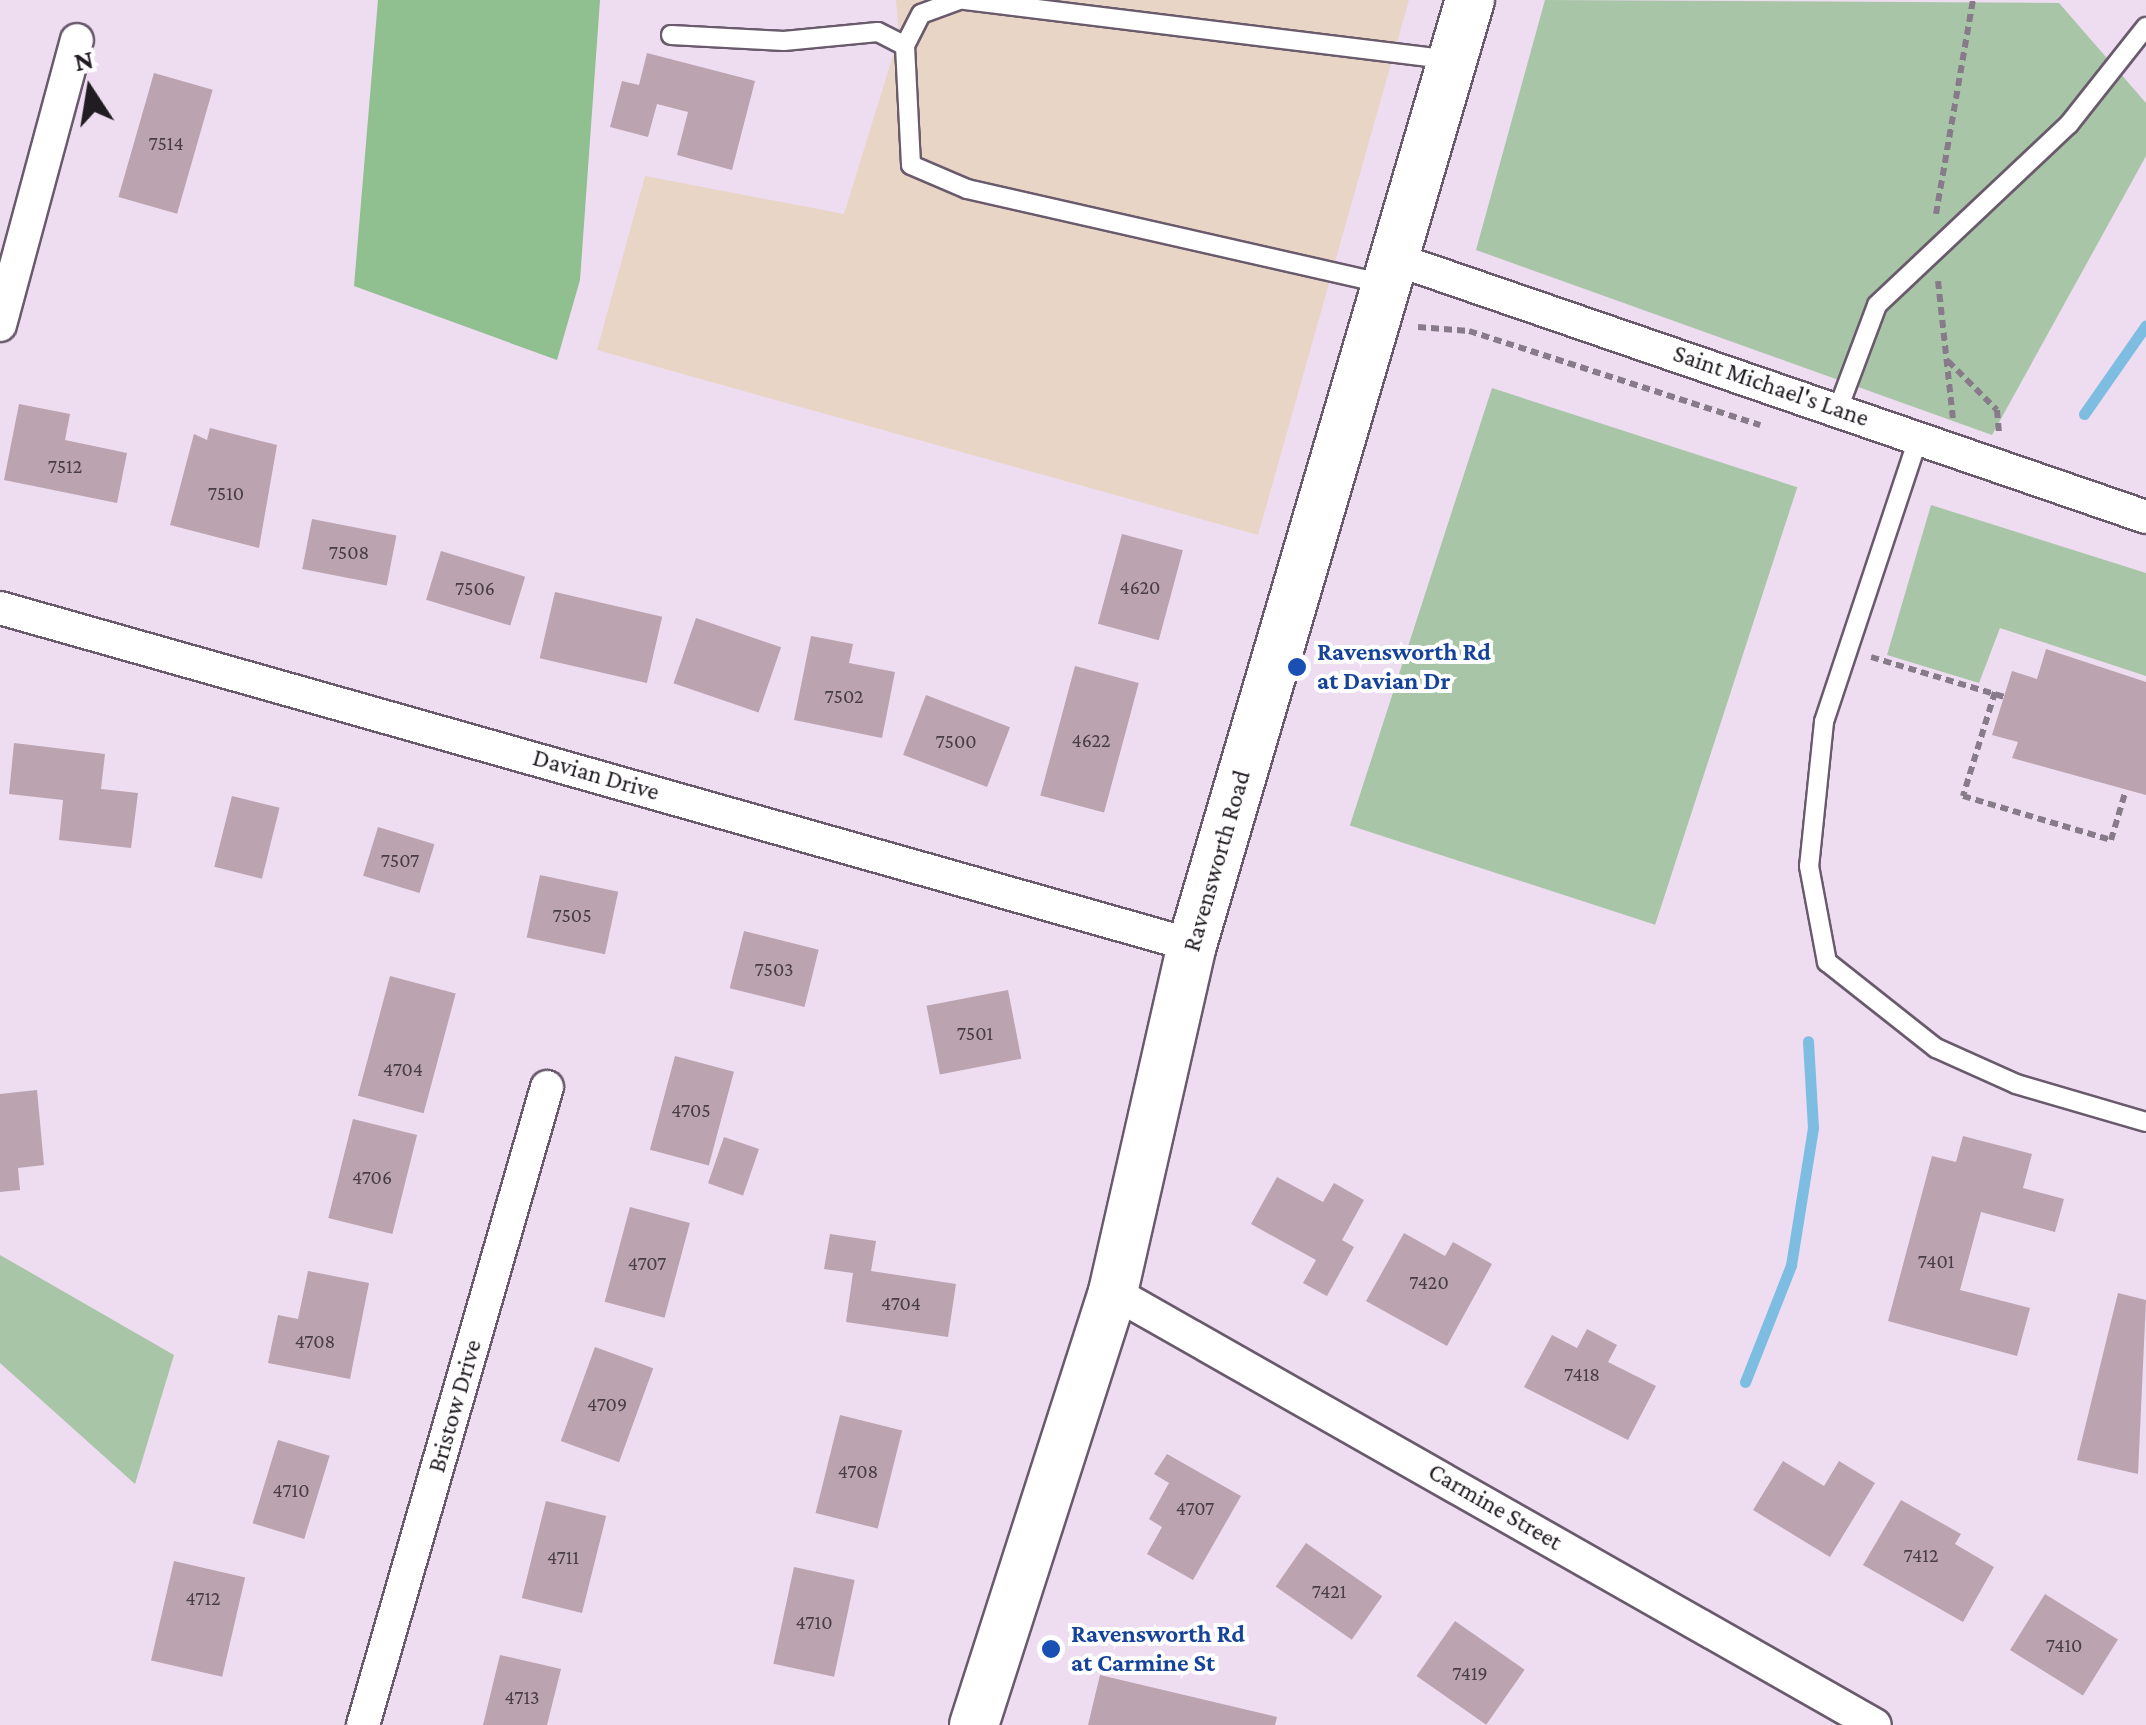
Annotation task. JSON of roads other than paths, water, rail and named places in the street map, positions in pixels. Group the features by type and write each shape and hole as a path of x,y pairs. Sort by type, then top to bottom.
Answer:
{"main road":[{"name":"Ravensworth Road","path":"974,1725 1113,1292 1192,944 1470,0"}],"street":[{"path":"0,324 77,40"},
{"name":"Saint Michael's Lane","path":"1388,282 1838,409 2146,517"},
{"name":"Davian Drive","path":"0,608 1192,944"},
{"name":"Bristow Drive","path":"364,1725 547,1087"},
{"name":"Carmine Street","path":"1113,1292 1875,1725"}],"lane":[{"path":"1388,282 967,189 911,165 905,46 922,14 961,0 1454,60"},
{"path":"1838,409 1877,304 2069,124 2146,27"},
{"path":"671,35 784,41 878,32 905,46"},
{"path":"1919,436 1824,722 1810,866 1828,962 1936,1048 2016,1084 2146,1122"}],"waterway":[{"path":"2084,414 2146,325"},
{"path":"1745,1382 1791,1265 1813,1128 1808,1041"}],"place":[{"name":"Ravensworth Rd at Davian Dr","path":"1297,667"},
{"name":"Ravensworth Rd at Carmine St","path":"1051,1649"}]}
